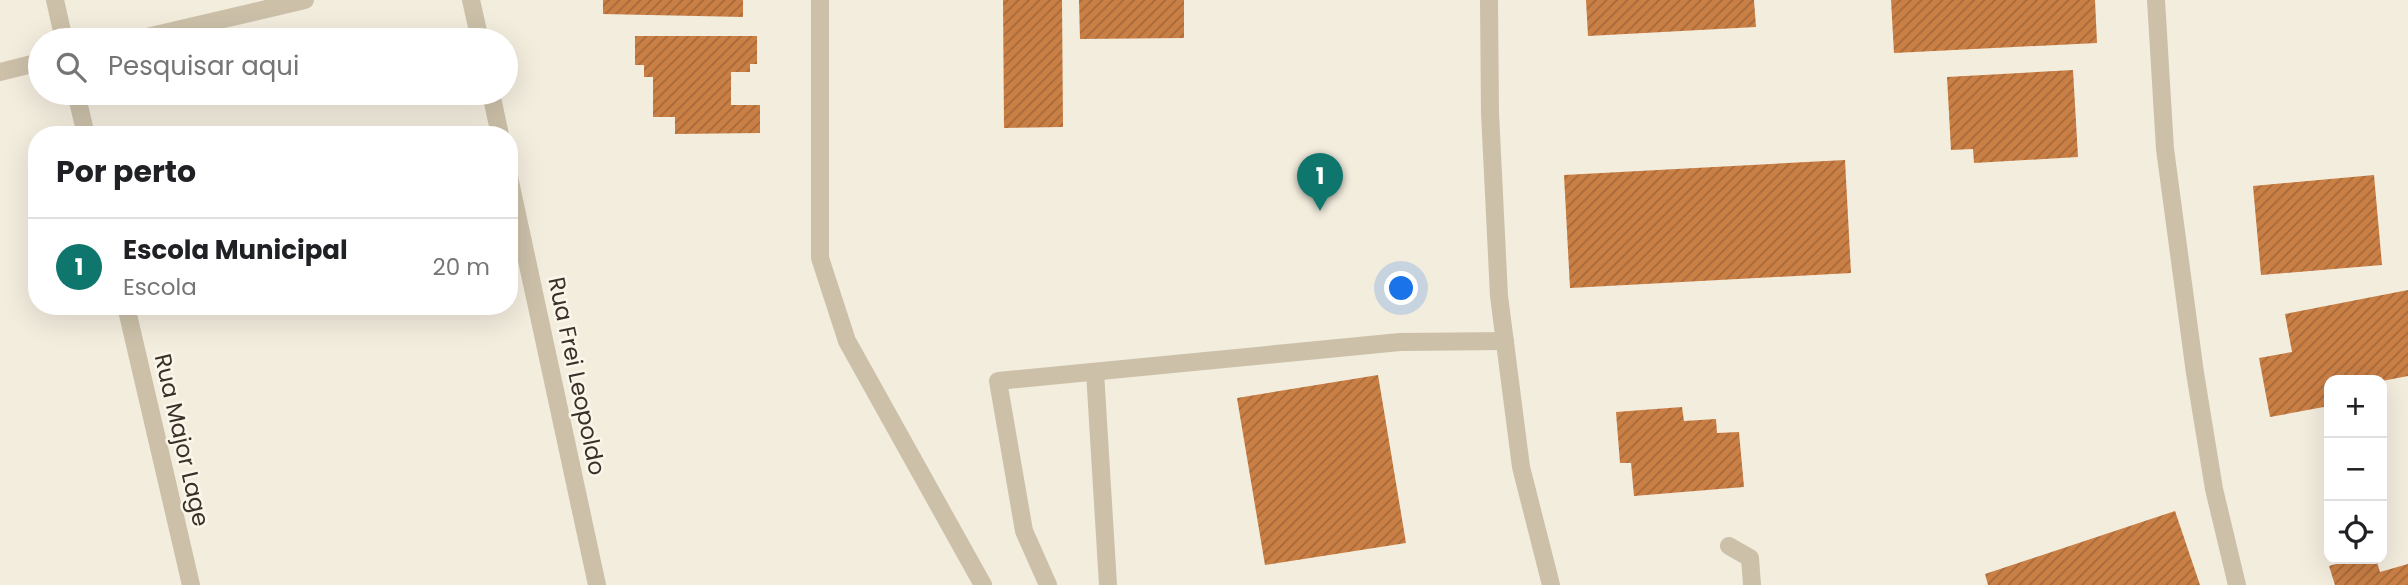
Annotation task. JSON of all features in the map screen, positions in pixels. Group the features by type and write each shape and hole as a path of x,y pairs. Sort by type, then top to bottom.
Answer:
{"street":[{"path":"55,0 61,28"},
{"path":"185,28 305,0"},
{"path":"471,0 477,28"},
{"path":"820,0 820,258 847,341 983,585"},
{"path":"1489,0 1490,113 1499,296 1521,467 1551,585"},
{"path":"2156,0 2165,149 2195,373 2214,489 2236,585"},
{"path":"0,72 28,65"},
{"path":"79,105 84,126"},
{"path":"494,105 498,126"},
{"name":"Rua Frei Leopoldo","path":"518,219 597,585"},
{"name":"Rua Major Lage","path":"128,315 191,585"},
{"path":"1048,585 1024,531 998,381 1400,342 1505,341"},
{"path":"1095,372 1108,585"},
{"path":"1729,546 1750,558 1752,585"}],"building":[{"path":"603,0 743,0 743,17 603,14"},
{"path":"1003,0 1062,0 1063,127 1004,128"},
{"path":"1079,0 1184,0 1184,38 1080,39"},
{"path":"1586,0 1754,0 1756,27 1588,36"},
{"path":"1891,0 2095,0 2097,43 1894,53"},
{"path":"635,36 757,36 757,64 750,64 750,72 731,72 731,105 760,105 760,133 675,134 675,117 653,117 653,77 644,77 644,65 635,65"},
{"path":"2073,70 2078,157 1974,163 1973,149 1951,150 1947,77"},
{"path":"1845,160 1851,273 1570,288 1564,175"},
{"path":"2374,175 2382,265 2261,275 2253,186"},
{"path":"2408,290 2408,376 2387,380 2387,375 2324,375 2324,407 2270,417 2259,358 2292,352 2285,314"},
{"path":"1378,375 1406,543 1265,565 1237,398"},
{"path":"1682,407 1684,421 1716,419 1717,433 1739,432 1744,487 1634,496 1631,463 1620,463 1616,412"},
{"path":"2175,511 2200,585 1988,585 1985,574"},
{"path":"2378,564 2380,572 2408,564 2408,585 2335,585 2329,566"}],"place":[{"name":"Escola Municipal","path":"1320,211"}]}
